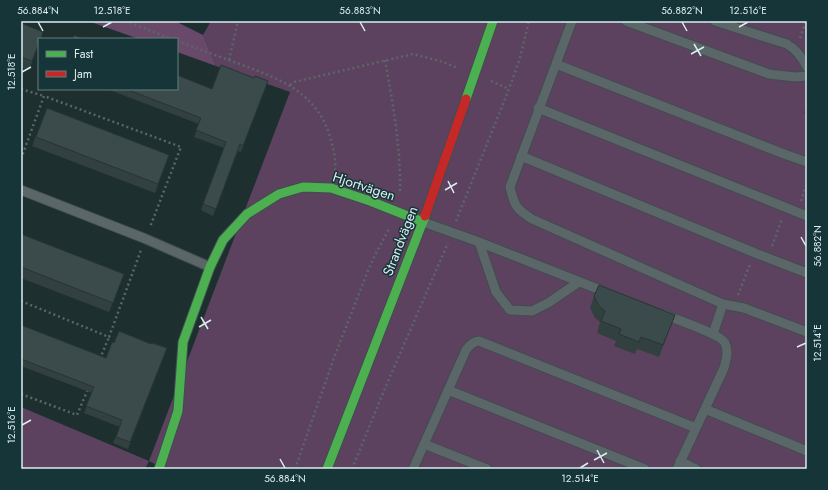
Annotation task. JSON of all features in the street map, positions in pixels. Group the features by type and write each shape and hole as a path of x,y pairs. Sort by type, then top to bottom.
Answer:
{"street":[{"name":"Strandvägen","path":"327,469 423,222 493,21"},
{"name":"Hjortvägen","path":"159,469 178,411 183,342 210,267 223,240 247,214 279,194 303,187 331,188 423,222"}],"lane":[{"path":"572,21 538,108 510,187 513,201 520,211 532,219 723,304 744,308 807,332"},
{"path":"626,21 769,74 795,77 807,76"},
{"path":"716,21 787,44 796,50 807,67"},
{"path":"556,64 807,162"},
{"path":"538,108 807,216"},
{"path":"521,156 767,258 807,273"},
{"path":"21,190 146,239 210,267"},
{"path":"423,222 479,242 614,295"},
{"path":"479,242 496,292 510,310 532,311 548,304 579,282"},
{"path":"713,334 723,304"},
{"path":"656,312 713,334 723,339 725,343 727,359 724,368 678,465 696,469"},
{"path":"413,469 466,350 469,345 476,341 696,428"},
{"path":"448,390 645,469"},
{"path":"705,409 807,451"},
{"path":"424,444 487,469"}],"path":[{"path":"125,21 169,38"},
{"path":"229,60 238,21"},
{"path":"352,469 452,232 509,89 520,58 529,21"},
{"path":"796,50 806,21"},
{"path":"178,41 268,74 290,85 309,101 317,110 329,133 332,144 336,169 331,188"},
{"path":"290,85 294,82 412,54 443,62 460,69"},
{"path":"295,469 334,358 367,273 398,212 400,199 399,162 395,111 385,60"},
{"path":"490,81 509,89"},
{"path":"21,89 44,96 181,147 98,365"},
{"path":"21,159 44,96"},
{"path":"797,212 807,183"},
{"path":"767,258 786,207"},
{"path":"734,306 755,253"},
{"path":"21,301 109,337"},
{"path":"21,394 77,415 89,386"}],"shaded area":[{"path":"88,21 175,21 203,35 216,66 178,52 178,38 136,38"},
{"path":"211,21 807,21 807,469 165,469 149,461 290,92 216,66 203,35"},
{"path":"21,407 149,461 145,469 21,469"}],"building":[{"path":"21,23 43,32 41,38 38,38 38,46 32,61 21,57"},
{"path":"74,35 82,38 73,38"},
{"path":"221,65 254,78 255,76 268,81 243,146 240,144 216,209 203,204 226,142 196,130 201,118 129,90 178,90 178,75 212,89"},
{"path":"47,108 169,155 158,184 36,137"},
{"path":"21,234 124,274 113,303 21,267"},
{"path":"599,285 675,315 663,345 641,337 639,342 619,334 621,329 601,321 605,311 599,306 594,296"},
{"path":"21,325 106,358 112,342 114,343 119,331 151,344 152,343 167,348 130,442 116,437 122,420 86,406 94,387 21,359"}],"traffic: fast":[{"path":"466,99 493,21"},
{"path":"159,469 178,411 183,342 210,267 223,240 247,214 279,194 303,187 331,188 370,201 423,222"},
{"path":"327,469 425,216"}],"traffic: jam":[{"path":"425,216 466,99"}]}
